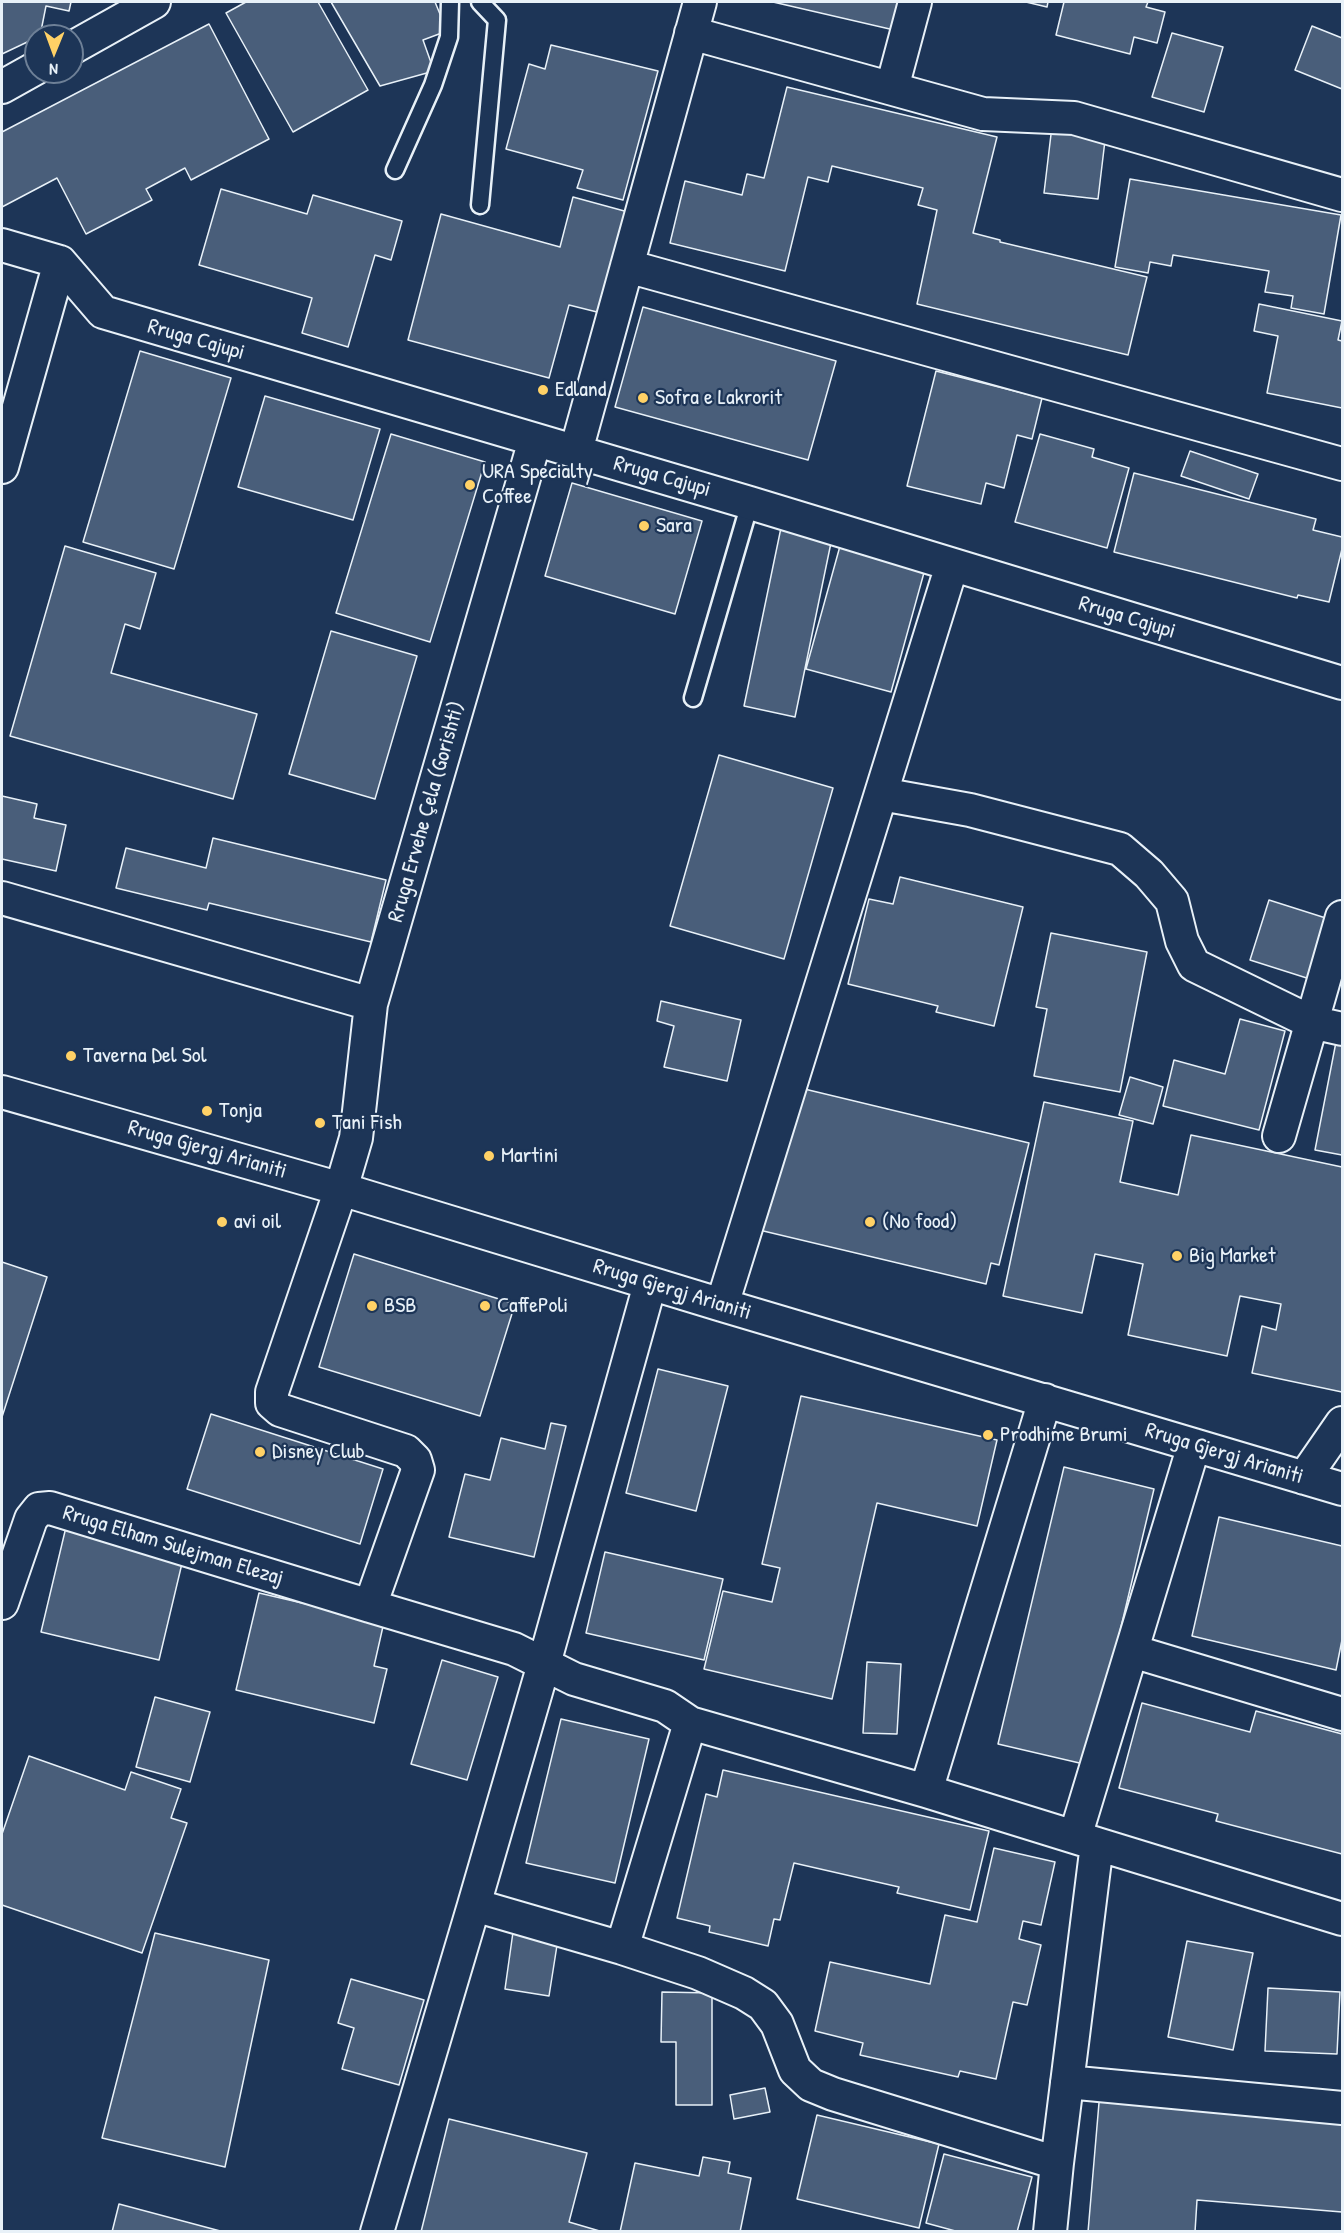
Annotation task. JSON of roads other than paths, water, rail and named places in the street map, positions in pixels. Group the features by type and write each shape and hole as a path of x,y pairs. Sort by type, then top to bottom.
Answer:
{"street":[{"path":"84,41 154,2"},
{"path":"576,451 700,2"},
{"path":"892,88 915,2"},
{"path":"691,33 983,114 1074,118 1342,195"},
{"path":"2,87 24,75"},
{"path":"2,244 60,262 103,312"},
{"path":"2,467 60,262"},
{"path":"627,266 1342,464"},
{"name":"Rruga Cajupi","path":"51,297 750,503 1342,683"},
{"name":"Rruga Ervehe Çela (Gorishti)","path":"370,1606 418,1470 415,1460 406,1451 280,1410 272,1403 272,1392 341,1189 356,1137 371,1004 535,440"},
{"path":"722,1305 952,565"},
{"path":"881,794 970,810 1120,849 1149,874 1172,901 1182,941 1194,965 1311,1022 1342,1029"},
{"path":"2,898 371,1004"},
{"path":"1279,1136 1342,917"},
{"name":"Rruga Gjergj Arianiti","path":"2,1092 341,1189 650,1284 1342,1489"},
{"path":"377,2232 474,1905 650,1284"},
{"path":"926,1791 1045,1401"},
{"path":"1304,1478 1342,1423"},
{"path":"1050,2232 1067,2082 1086,1841 1132,1651 1194,1445"},
{"name":"Rruga Elham Sulejman Elezaj","path":"2,1603 31,1520 39,1509 50,1508 514,1649 574,1679 665,1706 690,1723 926,1791 1342,1919"},
{"path":"1132,1651 1342,1714"},
{"path":"622,1948 690,1723"},
{"path":"474,1905 622,1948 698,1973 744,1993 763,2004 777,2024 795,2070 812,2085 834,2094 1057,2163"},
{"path":"1067,2082 1342,2108"}],"lane":[{"path":"395,170 433,85 449,37 450,2"},
{"path":"480,2 497,20 480,205"},
{"path":"693,698 750,503"}],"place":[{"name":"Edland","path":"543,390"},
{"name":"Sofra e Lakrorit","path":"643,398"},
{"name":"URA Specialty Coffee","path":"470,485"},
{"name":"Sara","path":"644,526"},
{"name":"Taverna Del Sol","path":"71,1056"},
{"name":"Tonja","path":"207,1111"},
{"name":"Tani Fish","path":"320,1123"},
{"name":"Martini","path":"489,1156"},
{"name":"avi oil","path":"222,1222"},
{"name":"(No food)","path":"870,1222"},
{"name":"Big Market","path":"1177,1256"},
{"name":"BSB","path":"372,1306"},
{"name":"CaffePoli","path":"485,1306"},
{"name":"Prodhime Brumi","path":"988,1435"},
{"name":"Disney Club","path":"260,1452"}]}
